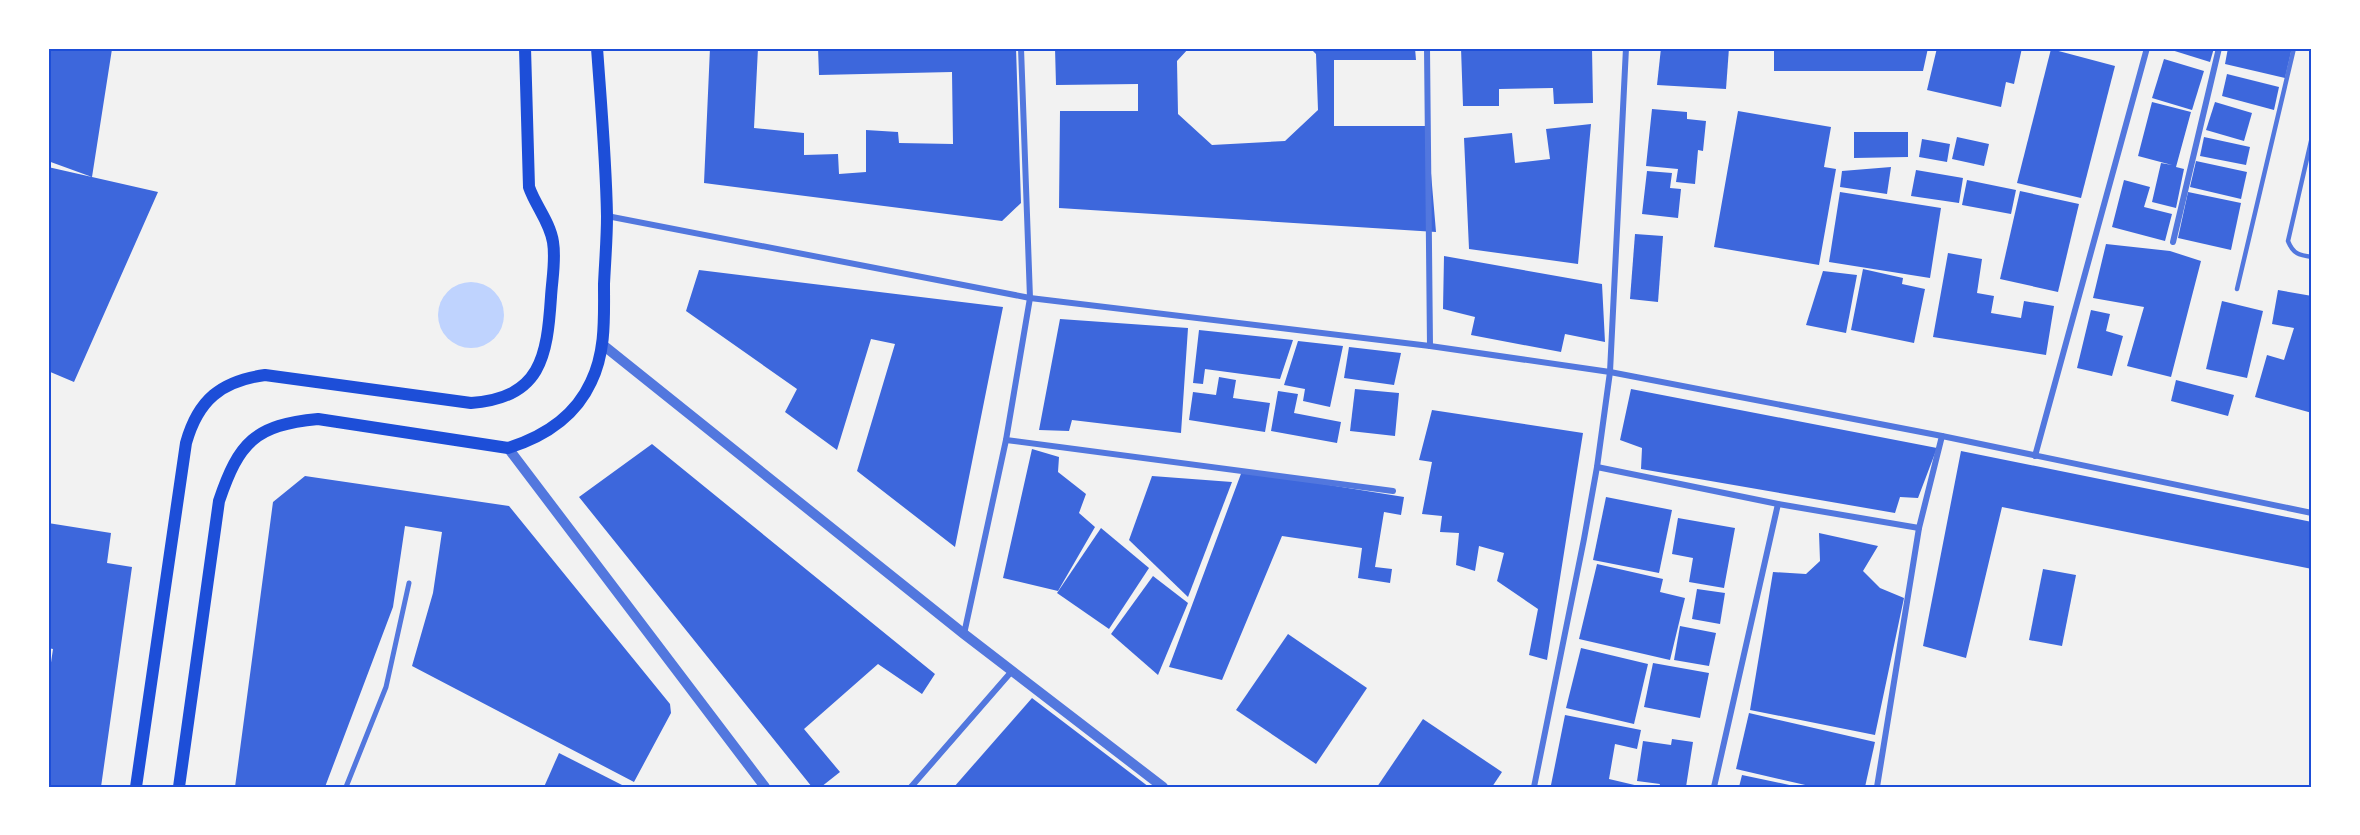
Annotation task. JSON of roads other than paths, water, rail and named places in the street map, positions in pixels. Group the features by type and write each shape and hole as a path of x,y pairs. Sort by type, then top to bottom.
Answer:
{"main road":[{"path":"135,787 186,443 191,426 200,409 212,395 246,377 265,375 471,403 489,402 508,396 523,386 536,372 544,355 548,337 554,255 548,226 529,187 525,48"},
{"path":"179,787 219,501 229,472 245,446 261,433 288,422 318,419 508,448 530,441 566,417 580,402 591,384 603,345 607,216 597,48"}],"street":[{"path":"964,634 1006,440 1030,298 1022,48"},
{"path":"1427,48 1430,346"},
{"path":"1534,787 1597,467 1610,372 1626,48"},
{"path":"2035,456 2147,48"},
{"path":"2173,242 2219,48"},
{"path":"607,216 1030,298 1430,346 1610,372 1942,436 2312,513"},
{"path":"603,345 964,634 1163,787"},
{"path":"1877,787 1919,528 1942,436"},
{"path":"1006,440 1393,491"},
{"path":"508,448 765,787"},
{"path":"1597,467 1778,504 1919,528"},
{"path":"1714,787 1778,504"},
{"path":"346,787 386,687 409,583"},
{"path":"911,787 1012,671"}],"lane":[{"path":"2238,289 2294,48"},
{"path":"2312,137 2309,164 2288,241 2291,250 2299,255 2312,257"}],"water":[{"path":"464,282 478,282 490,287 499,296 504,315 502,328 495,339 478,348 464,348 452,343 443,334 438,322 438,308 443,296 452,287"}]}
